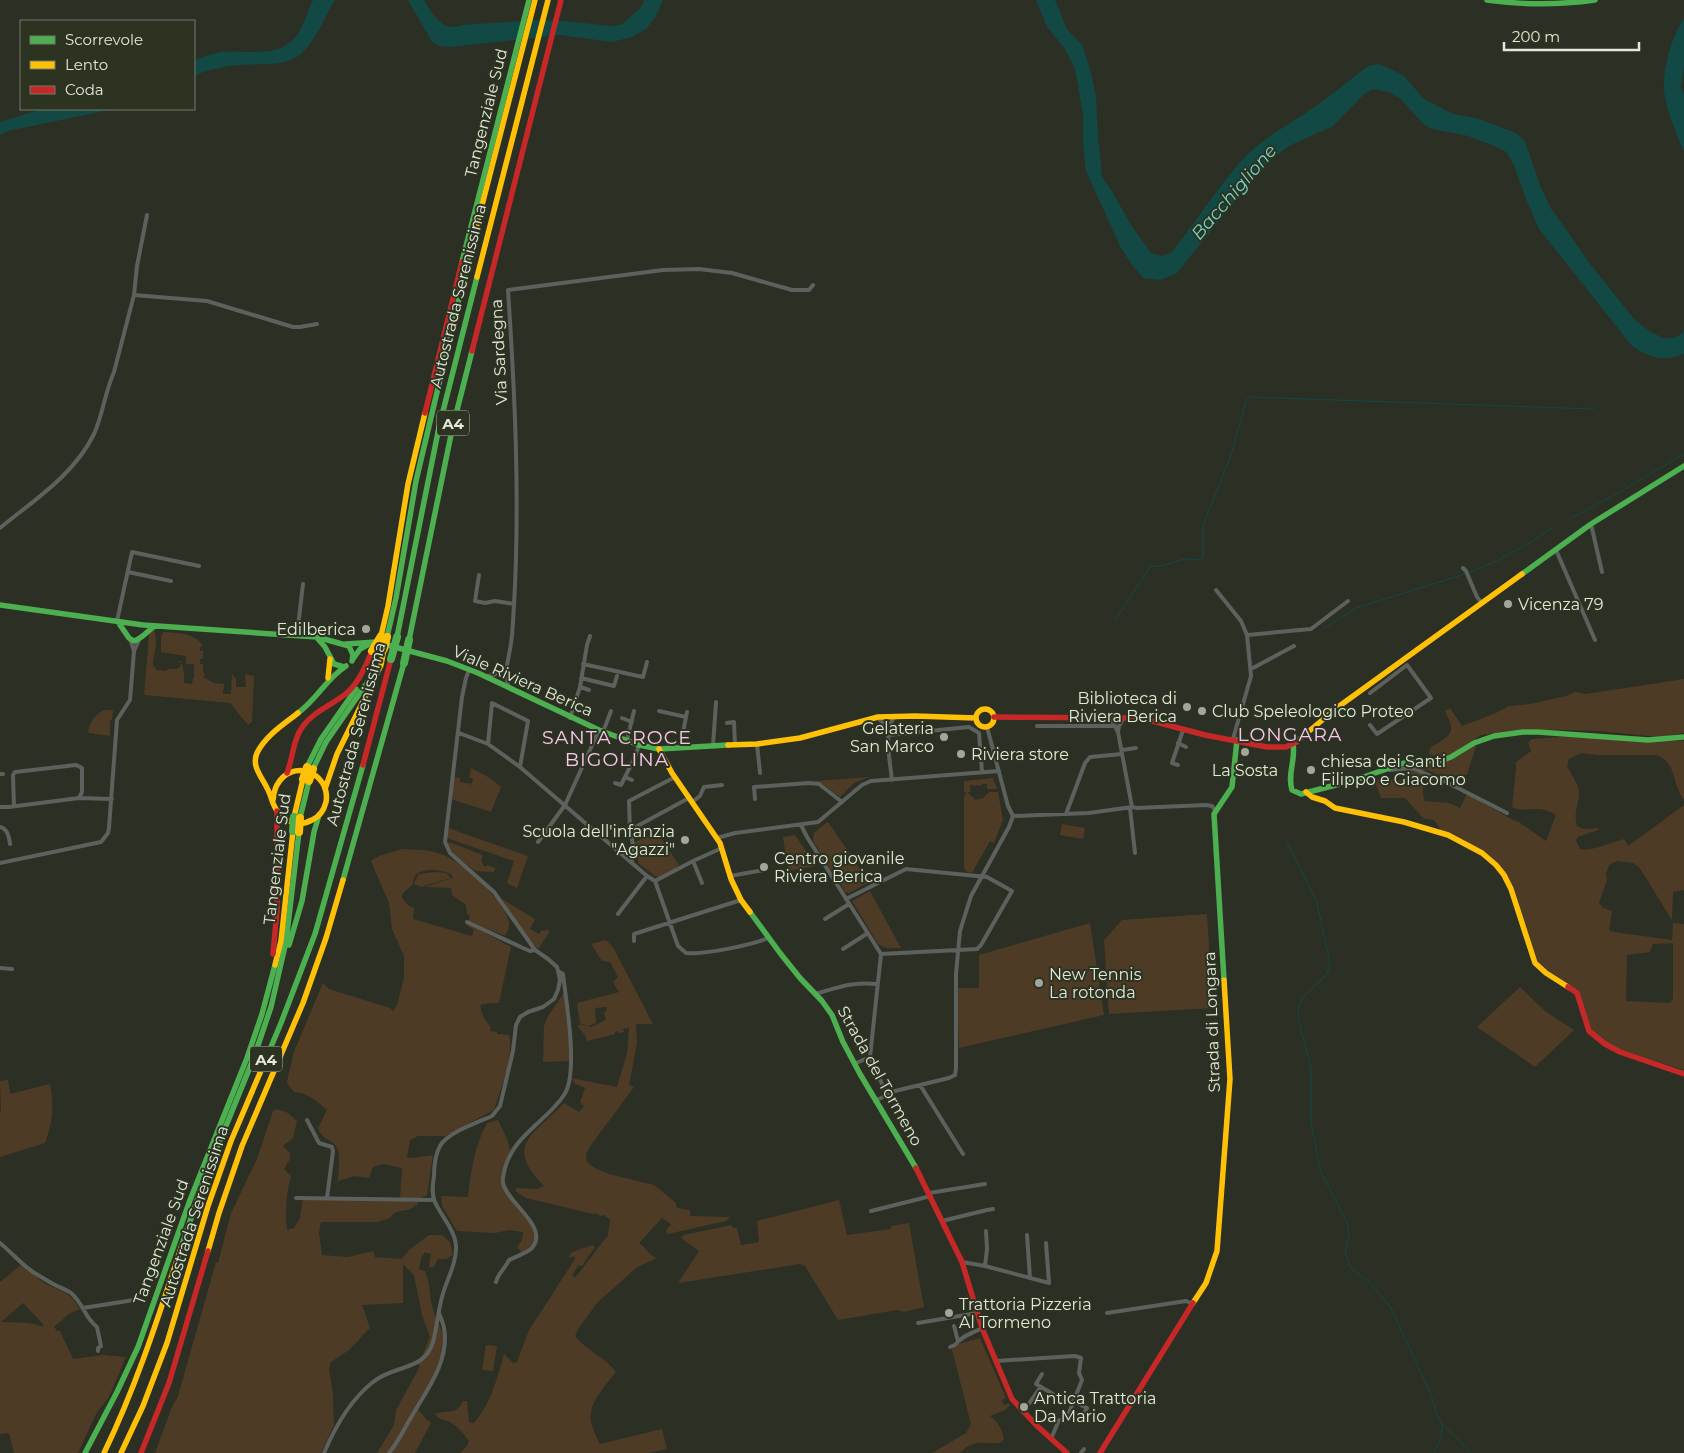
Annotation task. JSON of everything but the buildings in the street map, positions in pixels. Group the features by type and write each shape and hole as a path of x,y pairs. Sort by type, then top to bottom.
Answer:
{"main road":[{"name":"Tangenziale Sud","path":"104,1453 147,1352 195,1202 247,1076 264,1029 283,961 290,913 297,818 310,768 370,678 376,648 384,636 408,484 453,297 521,43 528,14 529,0"},
{"name":"Tangenziale Sud","path":"528,14 535,0"},
{"name":"Autostrada Serenissima","path":"121,1453 143,1406 167,1343 208,1206 231,1141 285,1015 314,934 392,659 439,427 548,0"},
{"name":"Autostrada Serenissima","path":"141,1453 180,1350 219,1213 242,1146 303,1003 326,938 379,756 404,663 452,430 560,0"},
{"path":"1487,0 1519,3 1595,0"},
{"path":"1684,466 1591,524 1482,603 1405,662 1326,715 1293,744 1290,786 1292,790 1302,794 1355,780 1407,762 1443,760 1483,739 1509,734 1538,732 1648,740 1684,737"},
{"name":"Viale Riviera Berica","path":"0,605 136,624 296,635 344,644 434,656 502,682 510,690 601,731 639,745 659,749 757,744 800,738 878,717 976,718 978,712 983,709 991,712 994,717 1141,718 1183,730 1273,747 1286,747 1293,744"},
{"path":"117,622 124,627 128,637"},
{"path":"128,637 127,628 136,624 143,627 144,633"},
{"path":"128,637 139,640 144,633 156,625"},
{"path":"273,800 273,792 292,760 296,738 301,727 315,714 348,692 384,636"},
{"path":"312,637 324,644 332,662 338,667 349,664"},
{"path":"324,687 330,674 330,651 335,645 344,644 353,651 349,664"},
{"path":"320,815 308,822 294,823 281,816 258,773 254,760 260,746 314,700 332,676 349,664 360,649 376,648"},
{"path":"325,789 337,754 383,657 376,648"},
{"path":"976,718 979,725 987,727 992,723 994,717"},
{"path":"1215,810 1226,798 1232,787 1235,740"},
{"name":"Strada del Tormeno","path":"659,749 675,777 717,838 730,876 741,900 768,938 832,1015 854,1064 921,1176 962,1262 982,1328 1012,1399 1023,1412 1067,1453"},
{"path":"258,773 269,780 300,770 313,773 323,782 325,789 326,802 314,832 302,901 283,961"},
{"path":"1306,792 1335,808 1404,822 1437,831 1459,840 1482,853 1496,865 1511,889 1535,963 1546,973 1577,993 1588,1029 1593,1036 1620,1052 1684,1074"},
{"name":"Strada di Longara","path":"1100,1453 1193,1304 1208,1278 1217,1251 1230,1079 1215,810"},
{"path":"267,1000 275,942 277,910 277,811"},
{"name":"Tangenziale Sud","path":"85,1453 138,1347 190,1200 247,1058 267,1000 281,941 296,832"}],"street":[{"path":"0,528 73,466 83,454 95,431 114,372 134,295 137,266 147,215"},
{"name":"Via Sardegna","path":"502,682 512,643 517,488 508,290 663,270 699,269 732,273 792,290 809,290 813,285"},
{"path":"134,295 207,301 293,327 317,324"},
{"path":"1591,524 1602,572"},
{"path":"1556,550 1595,640"},
{"path":"117,622 132,552 199,566"},
{"path":"1464,570 1482,603"},
{"path":"128,572 170,581"},
{"path":"479,575 475,601 485,603 495,601 514,604"},
{"path":"296,635 303,584"},
{"path":"1216,590 1240,621 1247,635 1251,669 1250,679 1235,740"},
{"path":"1247,635 1311,629 1348,601"},
{"path":"570,718 580,687 590,636"},
{"path":"128,637 134,651"},
{"path":"0,863 101,842 108,833 117,720 130,700 134,651 139,640"},
{"path":"1251,669 1294,646"},
{"path":"583,664 643,678 647,662"},
{"path":"1370,693 1405,662 1432,698 1377,734 1370,725"},
{"name":"Via Sardegna","path":"502,682 503,670 506,666"},
{"path":"324,1453 349,1406 363,1390 386,1374 416,1364 425,1357 433,1342 438,1311 456,1255 456,1247 450,1230 434,1200 432,1191 436,1154 440,1144 449,1137 492,1116 496,1112 500,1106 513,1051 516,1025 520,1017 543,1007 554,999 560,980 556,967 534,950 494,892 450,853 445,842 462,698 469,670"},
{"path":"483,676 494,675 503,670"},
{"path":"581,678 614,686 617,676"},
{"path":"580,687 589,690"},
{"path":"713,746 716,702"},
{"path":"488,744 492,703 528,721 520,767"},
{"name":"Viale Riviera Berica","path":"601,731 611,711"},
{"path":"627,741 634,711"},
{"path":"659,711 686,717"},
{"path":"680,748 687,712"},
{"path":"892,780 888,734 890,723 895,716"},
{"path":"878,717 884,724 888,734"},
{"path":"1110,717 1118,732 1122,752 1131,808 1135,852"},
{"path":"1118,732 1119,726 1126,717"},
{"path":"622,718 632,722"},
{"path":"727,722 734,722 734,745"},
{"path":"1037,726 1115,726"},
{"path":"888,734 969,727 979,733 982,772"},
{"path":"875,1101 886,1095 949,1078 955,1075 956,1072 956,974 960,931 971,896 1009,827 1013,816 1008,806 987,727"},
{"path":"1178,765 1172,763 1183,730"},
{"path":"538,842 565,805 601,731"},
{"path":"459,733 488,744 520,767 655,881 678,946 683,951 689,953 755,943 768,938"},
{"path":"757,744 760,773"},
{"path":"1178,744 1186,747"},
{"path":"616,783 621,785 635,762 639,745"},
{"path":"1066,814 1085,763 1090,757 1136,748"},
{"path":"14,806 14,774 20,771 79,765 83,770 82,792 79,798"},
{"path":"1383,770 1412,768 1450,784 1508,813"},
{"path":"717,838 735,833 818,822 862,785 870,781 999,771"},
{"path":"625,777 632,780"},
{"path":"631,862 635,855 630,830 630,800 675,777"},
{"path":"755,799 754,787 813,783 824,786 842,802"},
{"path":"630,830 700,796 704,787 722,784"},
{"path":"82,792 90,798"},
{"path":"0,807 79,798 112,799"},
{"path":"1013,816 1206,805 1212,806 1215,810"},
{"path":"801,825 806,837 881,954 870,1057 886,1095"},
{"path":"0,827 8,834 10,844"},
{"path":"655,881 722,848"},
{"path":"693,861 702,883"},
{"path":"846,899 906,869 987,877 1012,891 980,947 975,950 881,954"},
{"path":"730,876 764,870"},
{"path":"618,914 647,876"},
{"path":"634,941 634,934 741,900"},
{"path":"825,920 849,904"},
{"path":"467,922 530,951 534,950"},
{"path":"842,949 868,933"},
{"path":"0,968 12,969"},
{"path":"496,1282 509,1260 531,1249 537,1240 537,1233 533,1226 506,1190 503,1182 505,1168 510,1155 528,1130 552,1110 566,1093 571,1074 563,974 558,971"},
{"path":"816,994 845,985 858,983 877,984"},
{"path":"854,1064 870,1057"},
{"path":"920,1085 963,1154"},
{"path":"307,1120 319,1143 332,1147 327,1198"},
{"path":"871,1211 930,1195 985,1184"},
{"path":"296,1198 434,1200"},
{"path":"942,1221 993,1210"},
{"path":"985,1266 987,1249 986,1231"},
{"path":"1027,1236 1030,1278"},
{"path":"0,1244 48,1282 69,1292 83,1308 86,1316 97,1327 101,1346 98,1350"},
{"path":"962,1262 985,1266 1049,1283 1046,1244"},
{"path":"83,1308 134,1300"},
{"path":"1107,1313 1186,1301 1193,1304"},
{"path":"389,1453 403,1434 429,1390 443,1356 444,1328 438,1311"},
{"path":"918,1323 977,1313"},
{"path":"954,1326 958,1341"},
{"path":"950,1347 982,1328"},
{"path":"996,1361 1075,1356 1081,1358 1079,1373 1082,1380 1067,1418"},
{"path":"1042,1374 1036,1384 1053,1394"},
{"path":"1023,1412 1040,1388"},
{"path":"1073,1401 1086,1408 1082,1418"},
{"path":"1051,1439 1059,1420"}],"shaded area":[{"path":"154,630 156,644 153,666 156,670 167,671 167,669 180,668 181,662 177,662 181,661 184,683 192,684 194,664 186,664 186,656 161,652 163,632 186,634 200,642 203,646 200,647 200,651 203,651 203,659 200,659 200,664 203,664 203,672 205,674 203,677 214,683 224,684 223,694 231,694 232,674 236,679 236,687 246,687 245,674 254,676 252,722 248,725 230,703 144,695 149,635"},
{"path":"1684,679 1684,733 1659,737 1598,731 1526,729 1481,735 1457,752 1445,756 1429,754 1430,748 1451,731 1445,711 1450,708 1462,726 1509,706 1530,704 1566,696 1575,692 1586,694"},
{"path":"104,710 113,710 110,721 110,736 88,733 97,714"},
{"path":"1560,737 1684,741 1684,800 1679,792 1670,765 1657,755 1597,755 1581,753 1569,759 1567,766 1579,789 1576,813 1577,826 1583,829 1599,828 1578,837 1576,840 1580,849 1596,848 1624,839 1628,846 1684,805 1684,890 1673,892 1672,920 1639,867 1633,863 1617,861 1609,865 1606,874 1607,880 1599,903 1603,908 1612,911 1609,930 1613,932 1672,940 1673,923 1684,924 1684,1070 1621,1050 1592,1036 1580,998 1548,974 1535,959 1513,892 1490,859 1439,832 1440,829 1434,820 1424,819 1405,798 1381,798 1374,779 1409,781 1407,765 1420,762 1451,760 1477,743 1467,775 1441,776 1425,769 1422,781 1424,801 1449,803 1460,808 1467,794 1519,822 1546,841 1556,815 1549,811 1538,809 1522,810 1512,807 1516,762 1531,751 1528,743 1532,739","holes":["1673,943 1673,999 1670,1003 1626,1001 1627,955 1650,952 1653,944"]},
{"path":"471,768 490,778 501,787 491,812 451,799 454,777 460,778 460,782 471,784 472,779 471,786 468,789 471,787 473,778 469,778"},
{"path":"869,777 854,783 840,797 823,784 814,781"},
{"path":"993,778 997,789 987,789 987,784 974,787 974,785 970,785 970,792 967,792 976,800 982,799 989,792 998,792 1003,820 994,843 990,841 972,873 967,872 964,868 964,796 966,795 964,792 964,782"},
{"path":"827,822 869,882 849,893 845,892 813,841 814,833"},
{"path":"1062,824 1085,828 1083,839 1060,835"},
{"path":"448,828 528,856 517,888 507,883 514,861 447,838"},
{"path":"657,832 679,865 676,869 658,878 639,864 633,843"},
{"path":"795,835 816,866 788,871 783,837"},
{"path":"449,842 483,855 482,863 486,867 487,865 495,868 494,872 475,871 454,855 447,844"},
{"path":"402,849 436,852 460,864 481,882 499,902 509,921 509,925 505,936 468,921 470,916 467,914 466,905 452,895 451,888 424,887 452,878 453,876 446,872 435,870 417,874 412,885 405,891 402,897 408,905 414,908 413,919 472,936 474,930 466,925 467,923 511,947 499,1003 482,1004 480,1007 484,1018 491,1027 490,1031 509,1035 510,1053 506,1073 494,1110 445,1136 418,1136 410,1140 407,1157 433,1155 427,1195 417,1200 418,1204 411,1209 397,1212 390,1218 378,1222 321,1222 319,1233 322,1255 348,1257 373,1251 375,1257 402,1259 409,1250 429,1235 442,1235 450,1242 453,1255 446,1259 438,1259 433,1268 429,1267 431,1254 425,1252 419,1269 425,1271 427,1276 435,1316 443,1335 444,1343 435,1373 417,1408 431,1423 415,1453 377,1453 394,1425 396,1410 420,1366 416,1364 423,1354 430,1337 422,1315 414,1275 403,1264 403,1303 362,1305 370,1328 349,1350 331,1362 329,1369 333,1394 334,1425 321,1453 155,1453 178,1396 231,1213 257,1159 273,1111 277,1109 288,1113 297,1121 293,1138 283,1146 290,1153 290,1159 284,1169 291,1176 286,1203 287,1230 294,1228 300,1218 303,1198 400,1199 402,1168 384,1164 373,1167 369,1178 354,1176 338,1181 339,1159 337,1148 322,1136 318,1128 327,1110 314,1099 302,1093 294,1092 287,1083 293,1054 323,983 329,989 390,1008 393,1011 397,1005 404,978 404,956 392,929 389,903 371,861 379,856"},
{"path":"446,873 451,878 423,887 413,884 419,874"},
{"path":"870,891 901,948 887,948 878,944 852,901"},
{"path":"502,899 535,919 530,929 539,934 541,931 550,931 539,948 521,930"},
{"path":"1207,914 1213,1008 1109,1014 1104,940 1122,920"},
{"name":"New Tennis La rotonda","path":"1090,923 1104,1015 959,1048 957,988 979,988 979,955"},
{"path":"606,940 613,947 653,1024 636,1024 637,1043 629,1085 634,1087 591,1145 586,1154 587,1162 593,1167 609,1174 654,1185 675,1202 677,1208 690,1210 690,1216 730,1217 726,1221 668,1234 666,1230 671,1224 662,1218 639,1243 657,1258 636,1268 597,1303 575,1336 616,1372 601,1391 592,1408 592,1425 600,1444 662,1429 667,1449 648,1453 460,1453 469,1441 456,1426 435,1414 457,1409 463,1401 467,1401 469,1422 474,1423 489,1399 504,1354 513,1363 517,1362 529,1330 575,1259 575,1256 568,1258 572,1252 593,1245 595,1247 582,1266 579,1265 572,1275 575,1278 608,1235 610,1220 604,1215 600,1216 526,1198 515,1191 517,1188 537,1189 544,1186 525,1159 524,1149 534,1132 564,1103 579,1112 584,1106 580,1102 585,1088 575,1084 571,1078 617,1087 627,1053 629,1028 623,1029 624,1032 618,1033 618,1031 615,1034 587,1041 585,1035 578,1027 580,1024 591,1027 606,1020 604,1012 607,1011 606,1007 595,1008 596,1023 588,1026 580,1023 577,1003 619,992 613,982 618,977 610,962 602,961 591,944"},
{"path":"1520,987 1545,1011 1574,1030 1535,1067 1477,1027"},
{"path":"564,993 571,1061 543,1062 544,1026 548,1016"},
{"path":"8,1080 10,1094 50,1084 52,1114 45,1143 0,1157 0,1081"},
{"path":"498,1120 510,1150 510,1159 504,1175 505,1190 537,1233 531,1249 522,1253 517,1247 522,1240 523,1232 509,1230 495,1233 457,1231 442,1206 441,1196 468,1197 472,1168 479,1141 487,1123"},
{"path":"839,1200 847,1235 891,1229 891,1226 909,1223 924,1307 904,1312 897,1310 838,1320 805,1266 800,1264 678,1283 699,1251 681,1238 683,1235 732,1225 733,1228 737,1228 741,1245 759,1242 757,1221"},
{"path":"21,1265 43,1282 71,1297 80,1309 69,1314 54,1327 57,1331 60,1331 73,1359 103,1355 126,1357 109,1397 97,1412 78,1453 14,1453 9,1433 0,1434 0,1282","holes":["23,1303 43,1324 43,1327 28,1323 1,1322"]},
{"path":"980,1338 1006,1398 1002,1400 1004,1405 1009,1403 1010,1405 1005,1410 990,1416 999,1426 1004,1439 1000,1443 970,1445 960,1453 932,1453 966,1433 971,1424 951,1346"},
{"path":"486,1345 497,1346 493,1371 482,1370"}],"water":[{"path":"313,0 335,0 312,41 296,58 280,63 221,68 195,76 195,61 220,52 261,52 281,48 290,43 304,22"},
{"path":"408,0 424,0 439,21 449,27 455,27 536,20 613,26 623,24 642,6 644,0 663,0 656,16 646,29 632,37 612,42 560,35 450,47 439,46 432,42"},
{"name":"Bacchiglione","path":"1036,0 1055,0 1067,29 1083,46 1096,96 1102,177 1131,225 1151,253 1162,256 1171,253 1233,170 1257,146 1320,103 1368,66 1379,64 1403,75 1424,99 1453,114 1476,118 1516,133 1525,141 1540,185 1550,207 1591,265 1635,320 1651,332 1663,338 1674,338 1682,334 1684,329 1684,354 1670,358 1657,358 1632,346 1539,229 1514,165 1506,152 1468,136 1433,129 1423,124 1401,99 1388,92 1373,89 1363,95 1333,126 1289,146 1264,165 1177,273 1160,280 1143,278 1121,248 1086,171 1083,144 1083,114 1075,69 1065,49 1047,27"},
{"path":"1684,18 1684,67 1681,87 1684,95 1684,152 1669,112 1664,81 1669,52"},
{"path":"39,110 109,110 8,131 0,135 0,122"}],"waterway":[{"path":"1116,619 1151,566 1203,558 1203,525 1231,455 1249,397 1594,409"},
{"path":"1569,519 1611,497 1684,454"},
{"path":"1468,573 1512,553 1552,528"},
{"path":"1324,628 1356,608 1465,574"},
{"path":"1287,842 1317,903 1330,963 1327,974 1303,997 1299,1005 1298,1018 1311,1067 1311,1122 1320,1170 1348,1225 1349,1234 1345,1252 1349,1265 1367,1280 1390,1306 1430,1392 1442,1425 1471,1453"},
{"path":"1434,1453 1441,1438 1442,1425"}],"traffic: fast":[{"path":"462,262 529,0"},
{"path":"1487,0 1541,4 1595,0"},
{"path":"387,637 396,598 416,481 473,240"},
{"path":"397,637 439,427 477,277"},
{"path":"409,640 452,430 472,351"},
{"path":"1522,574 1591,524 1684,466"},
{"path":"0,605 143,625 317,637 349,646 353,655 352,661"},
{"path":"118,622 129,638 134,641 155,626"},
{"path":"391,659 397,637"},
{"path":"318,639 325,647 334,664 344,667"},
{"path":"404,663 409,640"},
{"path":"346,644 376,642 447,661 478,673 599,730 639,745 659,749 728,745"},
{"path":"353,659 360,649 369,644"},
{"path":"343,880 404,663"},
{"path":"298,713 332,677 346,666"},
{"path":"313,769 326,742 369,680"},
{"path":"307,767 321,739 356,689"},
{"path":"1293,744 1291,784 1292,790 1301,794 1355,780 1407,762 1443,760 1474,743 1494,736 1538,732 1648,740 1684,737"},
{"path":"1224,980 1214,814 1232,787 1237,740"},
{"path":"260,1073 315,934 363,765"},
{"path":"300,818 309,781"},
{"path":"289,945 302,901 314,832 319,815"},
{"path":"293,831 294,817"},
{"path":"181,1248 204,1180 254,1057 271,1007 286,942 299,832"},
{"path":"750,912 780,953 832,1015 843,1042 860,1074 916,1168"},
{"path":"85,1453 138,1347 190,1200 247,1058 262,1014 275,965"}],"traffic: slow":[{"path":"473,240 535,0"},
{"path":"477,277 548,0"},
{"path":"381,636 388,606 408,484 425,413"},
{"path":"1296,742 1338,707 1522,574"},
{"path":"372,651 381,636"},
{"path":"384,649 387,637"},
{"path":"325,789 337,754 381,665 384,649"},
{"path":"328,678 330,659"},
{"path":"985,709 991,712 994,718 991,724 985,727 979,724 976,718 979,712 985,709"},
{"path":"273,800 276,787 283,777 291,772 300,771 309,772 322,783 326,792 326,802 321,813 312,820 302,823 287,820 282,817 275,807 256,767 255,762 260,747 275,731 298,713"},
{"path":"728,745 757,744 800,738 878,717 976,718"},
{"path":"659,749 672,773 720,843 731,879 741,900 750,912"},
{"path":"303,779 307,767"},
{"path":"309,781 313,769"},
{"path":"294,817 303,779"},
{"path":"1306,792 1335,808 1404,822 1448,835 1482,853 1496,865 1511,889 1535,963 1546,973 1568,987"},
{"path":"299,832 300,818"},
{"path":"275,965 281,941 293,831"},
{"path":"208,1251 242,1146 303,1003 326,938 343,880"},
{"path":"1193,1303 1206,1283 1217,1251 1230,1079 1224,980"},
{"path":"121,1453 143,1406 167,1343 208,1206 231,1141 260,1073"},
{"path":"104,1453 136,1378 181,1248"}],"traffic: jam":[{"path":"472,351 561,0"},
{"path":"425,413 462,262"},
{"path":"287,773 297,737 303,726 319,711 338,700 353,687 360,677 372,651"},
{"path":"363,765 391,659"},
{"path":"994,717 1141,718 1205,735 1267,747 1286,747 1296,742"},
{"path":"273,954 277,910 277,811"},
{"path":"1568,987 1577,993 1589,1031 1605,1044 1620,1052 1684,1074"},
{"path":"916,1168 962,1262 982,1328 1012,1399 1036,1425 1067,1453"},
{"path":"141,1453 169,1383 208,1251"},
{"path":"1100,1453 1193,1303"}],"place":[{"name":"Vicenza 79","path":"1508,604"},
{"name":"Edilberica","path":"366,629"},
{"name":"Biblioteca di Riviera Berica","path":"1187,707"},
{"name":"Club Speleologico Proteo","path":"1202,711"},
{"name":"Gelateria San Marco","path":"944,737"},
{"name":"La Sosta","path":"1245,752"},
{"name":"Riviera store","path":"961,754"},
{"name":"chiesa dei Santi Filippo e Giacomo","path":"1311,770"},
{"name":"Scuola dell'infanzia \"Agazzi\"","path":"685,840"},
{"name":"Centro giovanile Riviera Berica","path":"764,867"},
{"name":"New Tennis La rotonda","path":"1039,983"},
{"name":"Trattoria Pizzeria Al Tormeno","path":"949,1313"},
{"name":"Antica Trattoria Da Mario","path":"1024,1407"}],"district":[{"name":"LONGARA","path":"1290,734"},
{"name":"SANTA CROCE BIGOLINA","path":"617,748"}]}
